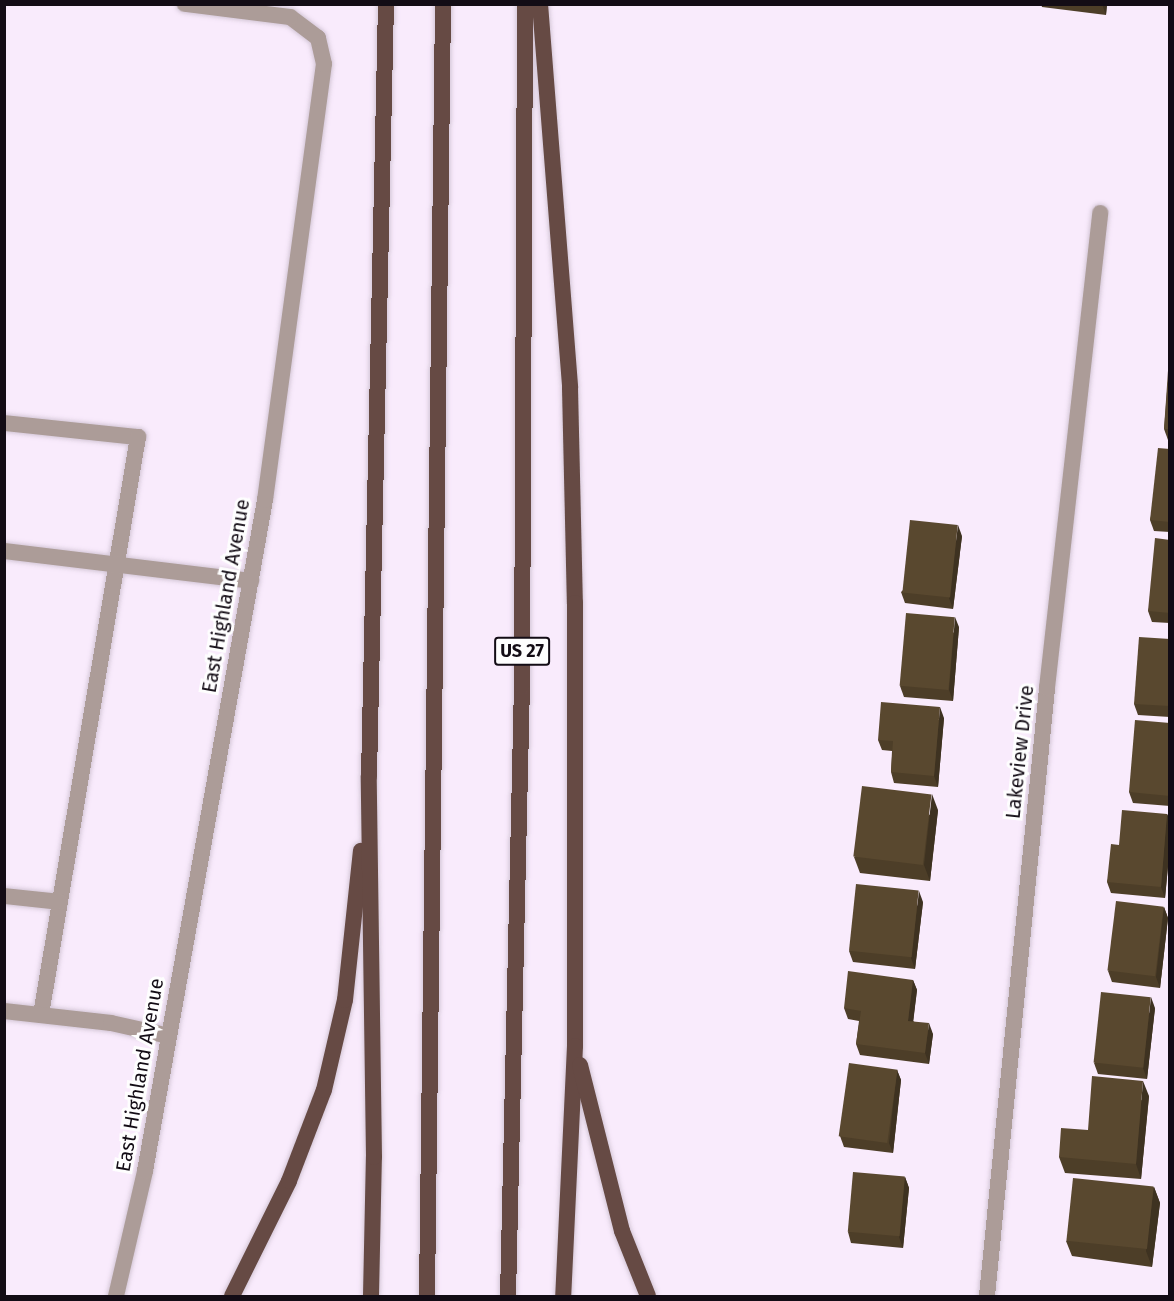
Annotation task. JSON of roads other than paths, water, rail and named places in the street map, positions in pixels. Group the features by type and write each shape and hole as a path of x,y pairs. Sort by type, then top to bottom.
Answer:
{"highway":[{"path":"372,1296 374,1157 369,776 386,4"},
{"path":"427,1296 443,4"},
{"name":"US 27","path":"508,1296 522,686 525,4"},
{"path":"540,4 570,388 575,1046 563,1296"},
{"path":"232,1296 290,1182 324,1090 345,1000 369,776"},
{"path":"575,1046 622,1231 648,1296"}],"street":[{"name":"East Highland Avenue","path":"116,1296 145,1171 266,500 324,64 318,38 290,17 185,4"},
{"name":"Lakeview Drive","path":"987,1296 1047,688 1100,213"},
{"path":"4,423 138,437 41,1016"},
{"path":"4,551 251,581"},
{"path":"4,896 60,902"},
{"path":"4,1011 111,1023 169,1036"}]}
